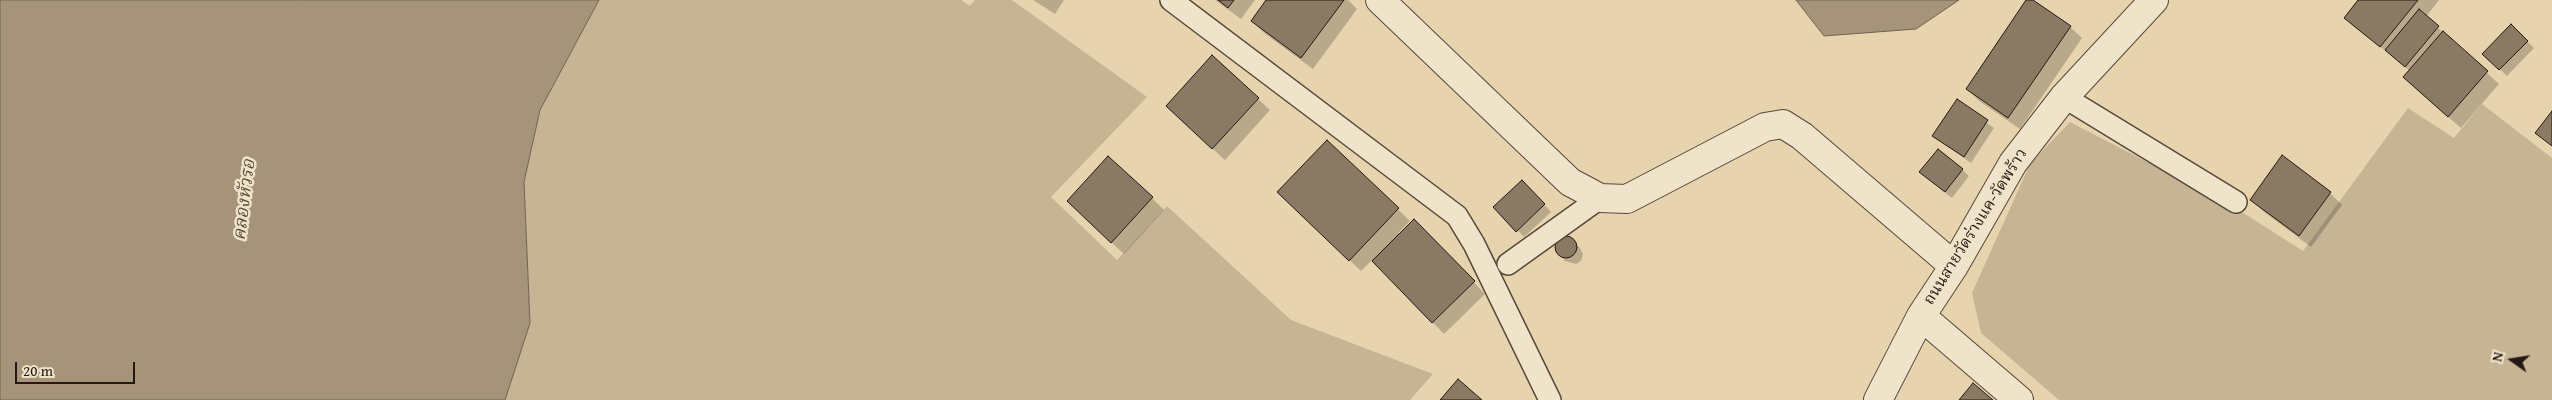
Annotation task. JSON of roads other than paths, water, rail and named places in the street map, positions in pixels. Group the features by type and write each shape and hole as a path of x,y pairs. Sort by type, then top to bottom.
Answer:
{"street":[{"path":"1380,0 1570,182 1600,198 1627,199 1766,127 1783,124 1802,136 1954,266"},
{"name":"ถนนสายวัดร่างแค-วัดพร้าว","path":"1880,399 1922,316 1954,266 2013,163 2064,97 2154,0"},
{"path":"1922,316 2019,400"}],"lane":[{"path":"1171,0 1457,216 1474,244 1550,400"},
{"path":"2064,97 2236,202"},
{"path":"1508,264 1600,198"}],"water":[{"name":"คลองหัวรอ","path":"0,0 599,0 540,110 524,182 530,323 505,400 0,400"},
{"path":"1796,0 1959,0 1916,29 1824,36"}]}
